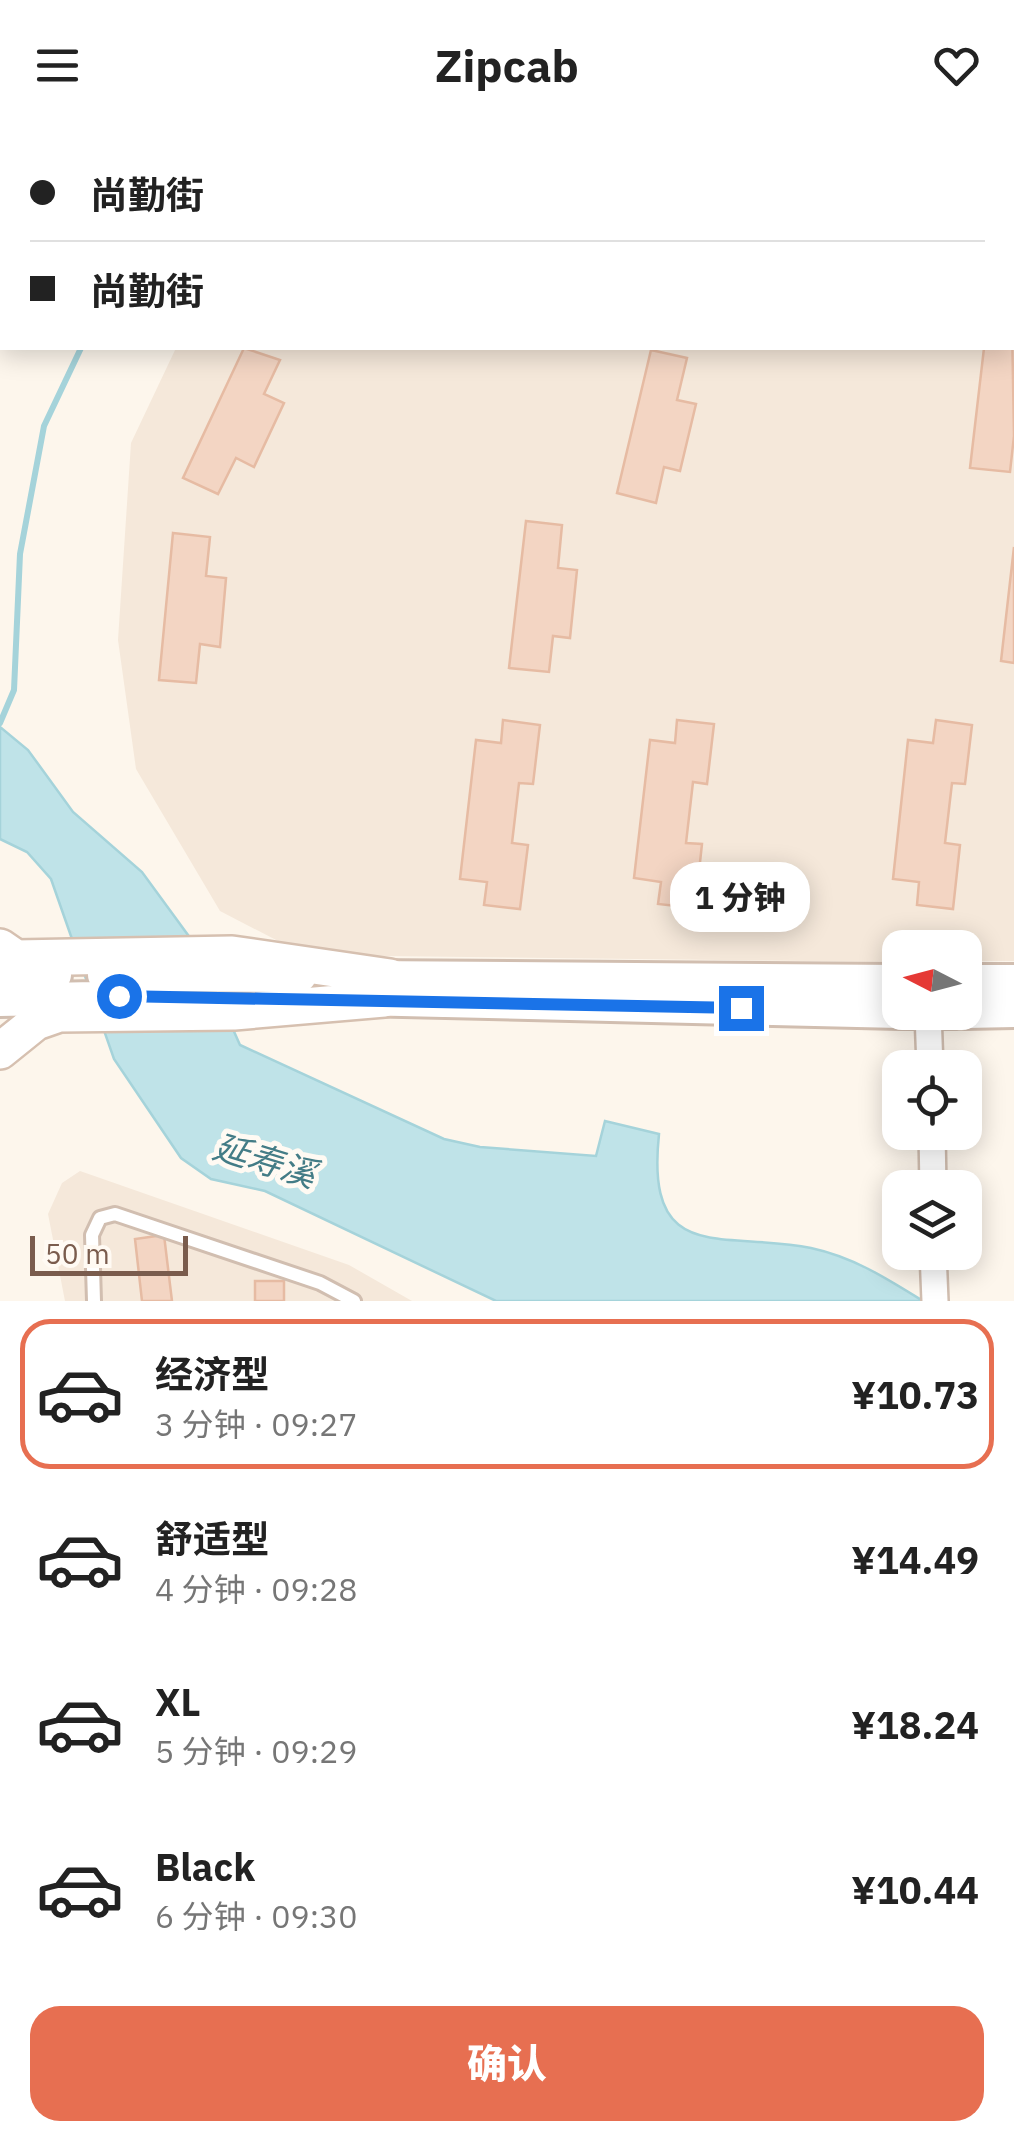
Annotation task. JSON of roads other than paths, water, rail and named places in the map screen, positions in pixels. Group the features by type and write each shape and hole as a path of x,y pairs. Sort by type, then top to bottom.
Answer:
{"main road":[{"path":"0,947 16,958 80,984 234,995 387,988"},
{"path":"0,1051 36,1022 59,1014 80,984 205,954 232,954 387,988"}],"street":[{"path":"0,974 80,984"},
{"path":"387,988 882,981"},
{"path":"982,981 1014,981"},
{"path":"0,1000 80,984"},
{"path":"387,988 882,1011"},
{"path":"982,1012 1014,1011"},
{"path":"934,1270 935,1301"}],"lane":[{"path":"94,1301 92,1235 100,1218 114,1214 320,1284 354,1301"}],"water":[{"name":"延寿溪","path":"0,727 28,750 73,812 142,872 196,946 240,1045 444,1139 480,1147 596,1156 605,1121 659,1134 658,1176 664,1205 677,1224 696,1234 720,1239 778,1243 826,1252 869,1269 923,1301 496,1301 265,1191 211,1179 181,1158 114,1059 51,879 27,852 0,839"}],"waterway":[{"path":"0,723 14,690 20,554 44,426 80,350"}]}
